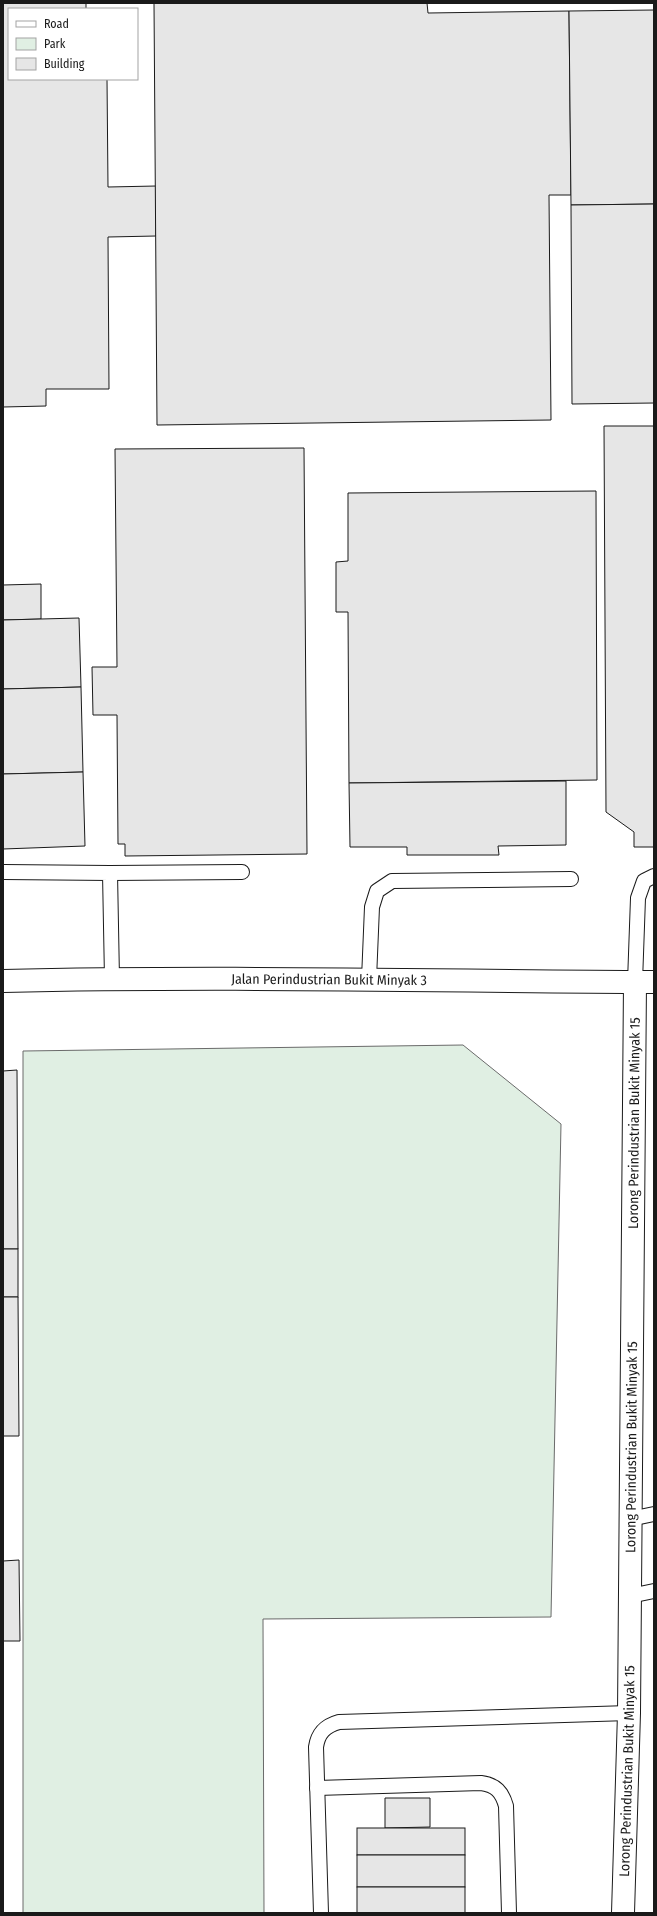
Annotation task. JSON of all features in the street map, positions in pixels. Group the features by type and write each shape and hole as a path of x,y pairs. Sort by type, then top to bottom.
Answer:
{"street":[{"name":"Jalan Perindustrian Bukit Minyak 3","path":"3,981 112,979 369,979 644,982"},
{"name":"Lorong Perindustrian Bukit Minyak 15","path":"623,1913 629,1713 630,1519 644,982"}],"lane":[{"path":"3,872 242,872"},
{"path":"110,872 112,979"},
{"path":"644,982 638,898 644,881 654,876"},
{"path":"369,979 372,907 377,891 392,881 571,879"},
{"path":"630,1519 654,1514"},
{"path":"630,1596 654,1591"},
{"path":"321,1913 317,1738 323,1730 330,1725 339,1722 629,1713"},
{"path":"317,1788 481,1783 494,1787 504,1797 506,1806 509,1913"}],"green space":[{"path":"463,1045 561,1124 551,1617 263,1619 264,1913 23,1913 23,1051"}],"building":[{"path":"3,3 86,3 86,8 8,8 8,80 107,80 108,187 156,186 156,236 108,237 109,389 46,389 46,406 3,407"},
{"path":"154,3 427,3 428,13 569,11 571,195 549,195 551,420 157,425"},
{"path":"654,10 654,204 571,205 569,11"},
{"path":"654,204 654,403 572,404 571,205"},
{"path":"604,426 654,426 654,847 634,847 634,832 606,812"},
{"path":"304,448 307,854 125,856 125,844 118,844 117,715 93,715 92,667 117,667 115,449"},
{"path":"596,491 597,780 349,783 348,612 336,612 336,562 348,561 348,493"},
{"path":"41,584 41,619 3,620 3,585"},
{"path":"79,618 81,687 3,689 3,620"},
{"path":"81,687 83,772 3,774 3,689"},
{"path":"83,772 85,846 3,849 3,774"},
{"path":"566,781 566,845 498,846 499,855 407,855 407,847 350,847 349,783"},
{"path":"17,1070 18,1249 3,1249 3,1071"},
{"path":"3,1249 18,1249 18,1297 3,1297"},
{"path":"3,1297 18,1297 19,1436 3,1436"},
{"path":"19,1560 20,1641 3,1641 3,1561"},
{"path":"385,1798 430,1798 430,1827 385,1828"},
{"path":"357,1828 465,1828 465,1855 357,1855"},
{"path":"357,1855 465,1855 465,1887 357,1887"},
{"path":"357,1887 465,1887 465,1913 357,1913"}]}
